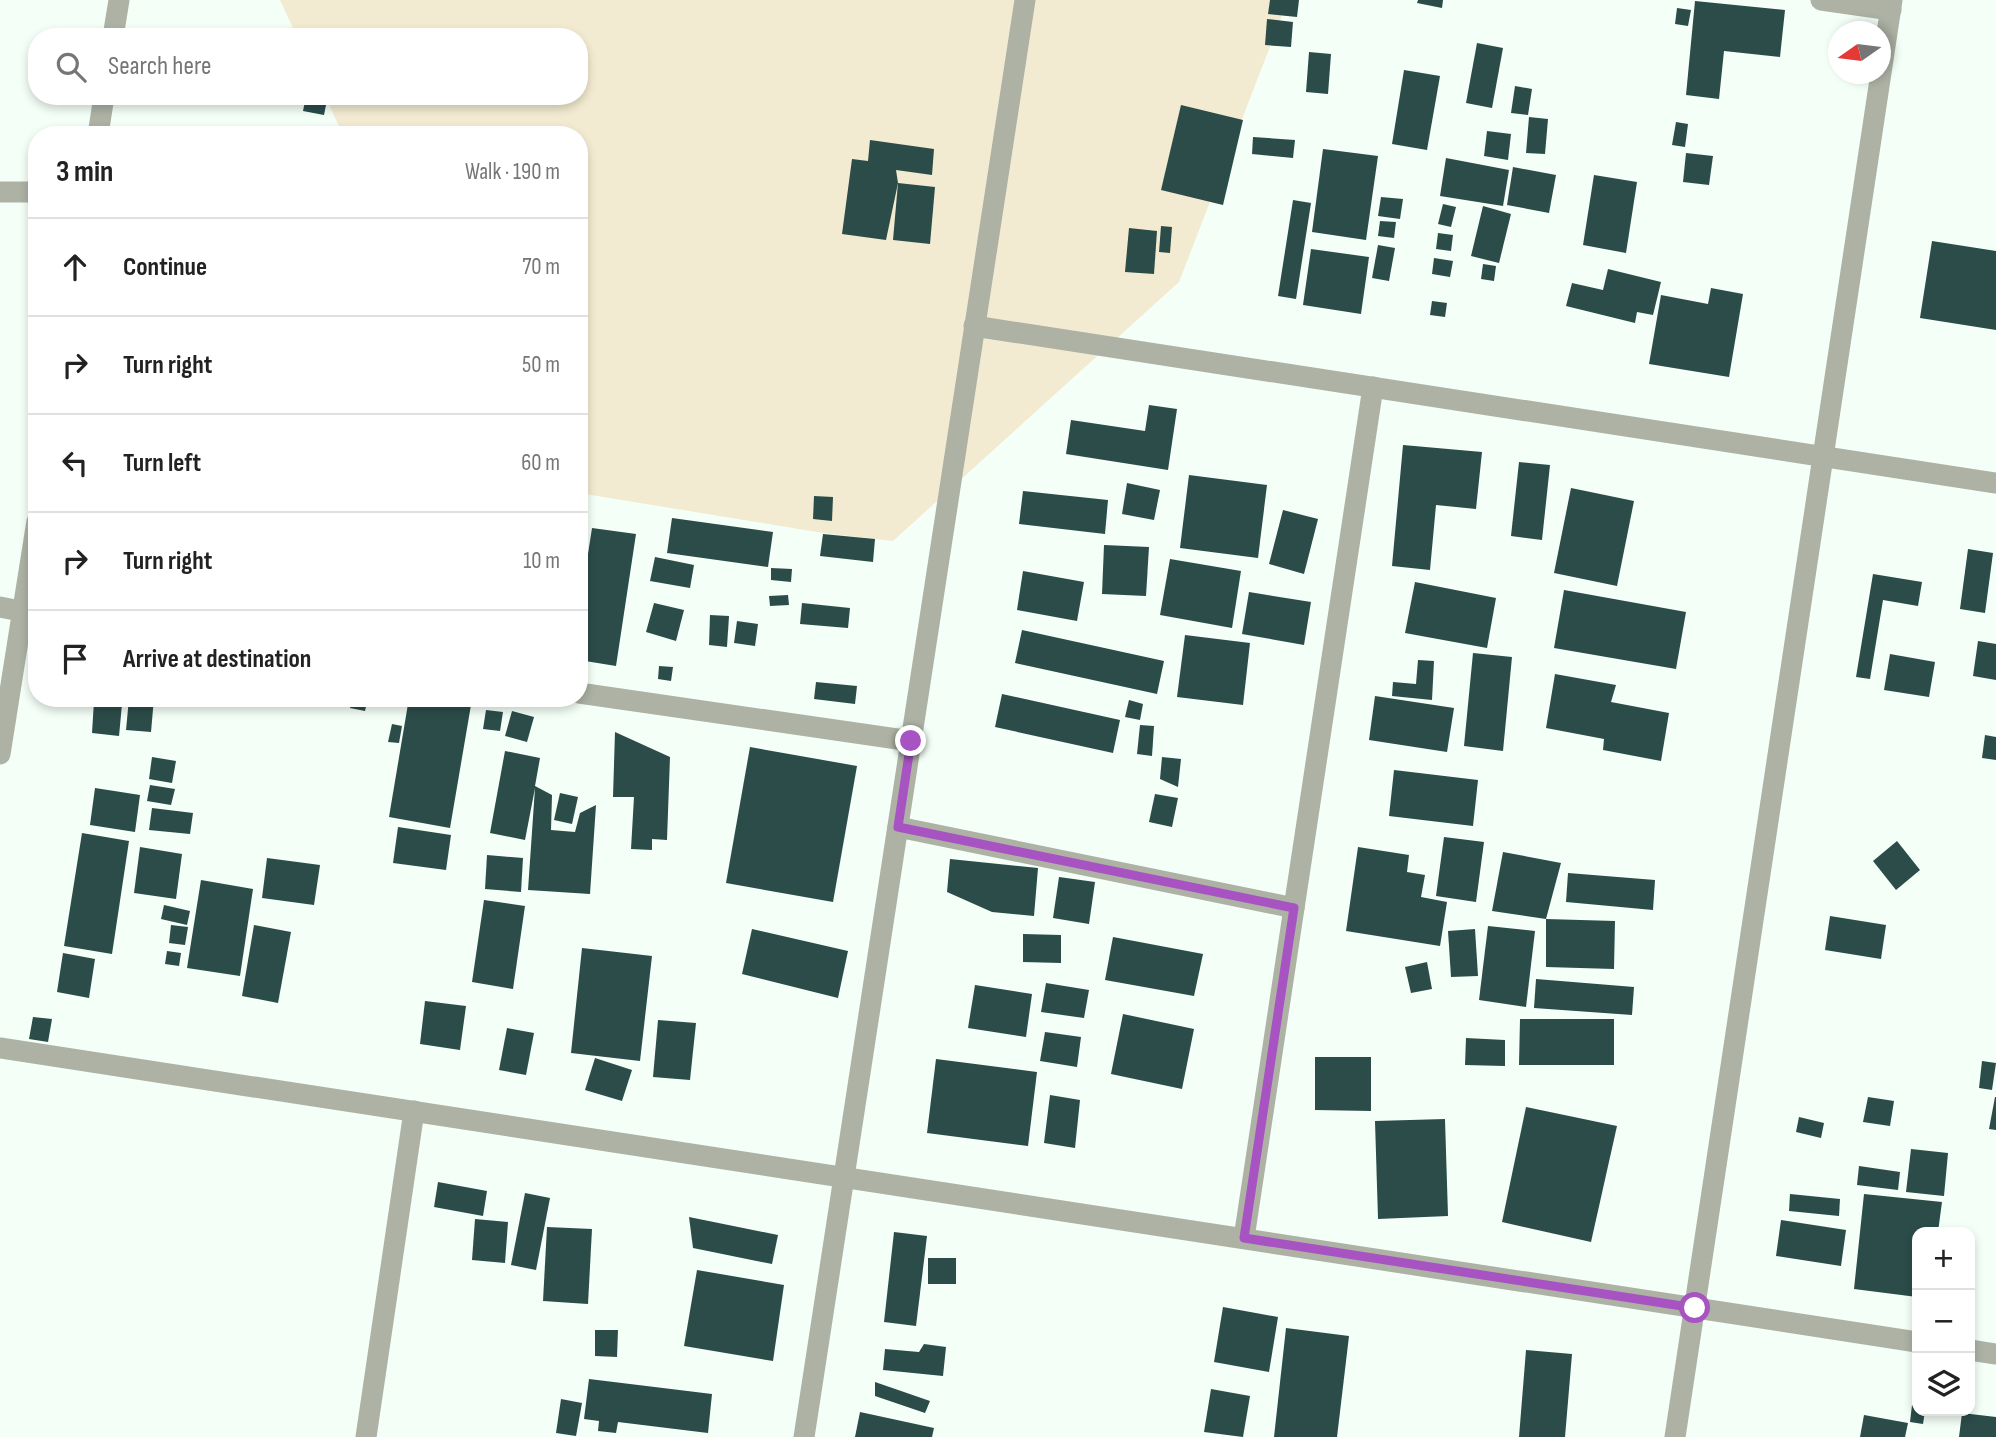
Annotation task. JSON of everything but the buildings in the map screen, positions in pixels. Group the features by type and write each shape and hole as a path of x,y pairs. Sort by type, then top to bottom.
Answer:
{"street":[{"path":"114,28 119,0"},
{"path":"804,1437 1025,0"},
{"path":"1675,1437 1891,5 1821,0"},
{"path":"99,126 103,105"},
{"path":"0,192 28,192"},
{"path":"974,326 1996,483"},
{"path":"1244,1238 1373,387"},
{"path":"0,607 28,613"},
{"path":"0,754 28,618"},
{"path":"588,694 911,741"},
{"path":"898,827 1294,908"},
{"path":"0,1048 1912,1341"},
{"path":"366,1437 414,1111"},
{"path":"1975,1351 1996,1354"}],"shaded area":[{"path":"280,0 1288,0 1179,282 893,541 823,533 588,494 588,126 339,126 329,105 588,105 588,28 293,28"}],"route":[{"path":"911,741 898,827 1294,908 1244,1238 1695,1308"}]}
